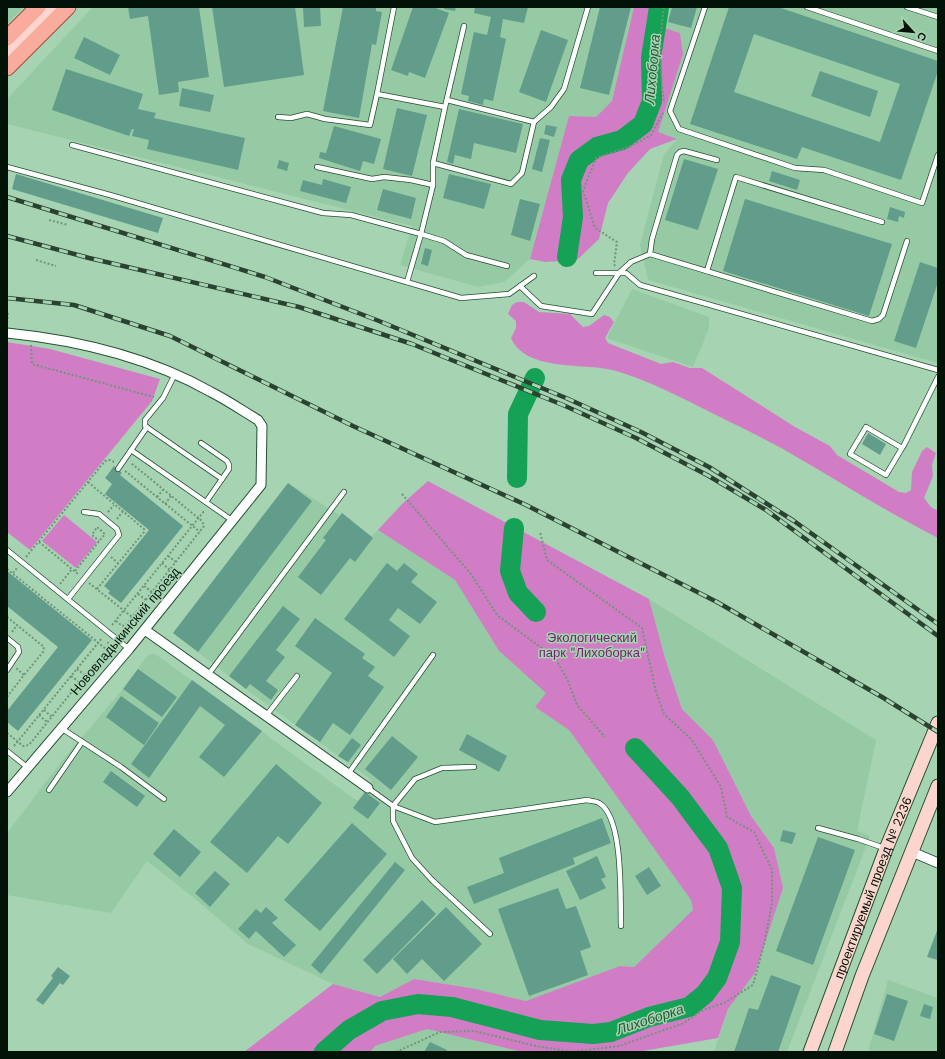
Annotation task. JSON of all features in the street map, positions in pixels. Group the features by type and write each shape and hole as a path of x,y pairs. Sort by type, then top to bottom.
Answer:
{"main road":[{"path":"7,38 38,7"},
{"path":"7,54 54,7"},
{"path":"7,68 68,7"},
{"name":"проектируемый проезд № 2236","path":"810,1052 886,849 938,723"},
{"name":"проектируемый проезд № 2236","path":"835,1052 862,976 938,786"}],"street":[{"path":"7,333 56,339 112,352 175,374"},
{"name":"Нововладыкинский проезд","path":"7,792 145,630 262,486 262,426 258,420 211,391 175,374"},
{"path":"145,630 368,788"},
{"name":"проектируемый проезд № 2236","path":"912,852 938,862"}],"lane":[{"path":"278,117 291,118 307,114 325,119 370,125 394,7"},
{"path":"433,163 511,184 522,174 534,122 551,107 564,89 588,7"},
{"path":"705,7 670,111 680,129 795,168 824,170 922,203 938,155"},
{"path":"807,7 938,51"},
{"path":"907,7 938,17"},
{"path":"407,282 433,185 433,163 464,26"},
{"path":"377,94 445,107"},
{"path":"447,100 534,122"},
{"path":"72,145 324,213 351,215 421,234 444,241 466,255 507,266"},
{"path":"650,254 652,240 676,156 684,150 718,160"},
{"path":"7,167 126,199 461,298 510,294 534,276"},
{"path":"317,167 372,179 391,178 433,185"},
{"path":"707,271 736,177 882,222"},
{"path":"520,286 541,306 592,314 619,273 631,262 650,254 872,321 879,320 883,315 907,241"},
{"path":"596,273 626,272 640,285 938,370"},
{"path":"175,374 163,398 145,420 147,427 222,479"},
{"path":"902,448 866,427 850,454 886,475 902,448 938,377"},
{"path":"119,468 147,427"},
{"path":"201,443 229,464 228,469 222,479 206,502"},
{"path":"131,450 233,521"},
{"path":"208,675 344,492"},
{"path":"68,599 118,537 119,533 118,529 97,513 84,512"},
{"path":"7,550 129,649"},
{"path":"7,638 18,647 20,652 7,670"},
{"path":"348,774 433,656"},
{"path":"266,716 297,676"},
{"path":"61,728 121,767 164,799"},
{"path":"49,790 82,742"},
{"path":"7,751 27,767"},
{"path":"474,767 442,768 415,779 393,806 394,821 412,858 432,880 490,934"},
{"path":"368,788 393,806 435,822 587,800 599,803 609,814 618,841 621,926"},
{"path":"818,828 858,839 886,849"}],"path":[{"path":"619,273 614,264 617,242 595,228 583,191 596,158 631,146 651,136 665,110 660,68 661,27 664,7"},
{"path":"49,220 68,225"},
{"path":"36,260 56,266"},
{"path":"7,323 8,311"},
{"path":"30,344 32,364 158,398"},
{"path":"116,621 123,626 132,617 200,532 204,523 125,459"},
{"path":"33,549 105,461 110,460 200,532"},
{"path":"157,497 163,490"},
{"path":"402,494 471,574 497,615 555,658 568,680 577,705 605,737"},
{"path":"165,504 172,496"},
{"path":"66,577 73,570 99,541 105,534 96,527 92,535 99,541"},
{"path":"396,1052 440,1032 474,1031 536,1046 572,1052 619,1046 684,1023 703,1010 724,1003 753,985 766,941 772,902 772,870 754,832 727,817 721,786 692,740 664,714 656,692 642,628 547,560 540,532"},
{"path":"39,542 132,617"},
{"path":"168,556 176,562"},
{"path":"162,563 170,570"},
{"path":"17,568 23,573"},
{"path":"7,569 106,649"},
{"path":"144,586 152,592"},
{"path":"138,594 146,600"},
{"path":"7,617 44,647 43,652 7,697"},
{"path":"7,733 23,746 27,746 106,649 108,643 97,632"},
{"path":"11,665 24,675"},
{"path":"77,669 85,676"},
{"path":"71,676 79,682"},
{"path":"44,710 52,717"},
{"path":"40,715 48,722"}],"shaded area":[{"path":"7,7 23,7 7,24"},
{"path":"93,7 634,7 612,101 596,117 569,116 530,259 504,282 478,287 400,265 412,226 7,124 7,99"},
{"path":"665,7 938,7 938,363 648,280 640,245 664,154 677,139 657,132 683,54 661,27"},
{"path":"632,289 709,317 709,328 693,367 607,338"},
{"path":"288,483 340,515 342,513 371,536 378,530 455,580 499,651 547,693 535,707 569,730 692,901 693,910 634,967 620,966 526,1001 476,989 414,979 380,997 333,984 248,944 194,898 147,861 111,913 7,895 7,833 65,757 123,689 147,656 154,653 353,798 359,801 372,782 369,778 247,690 173,633"},
{"path":"649,599 876,740 857,831 870,836 787,1052 714,1052 728,1009 755,973 774,848 751,816 713,740 682,709 665,658"},
{"path":"888,980 938,998 938,1052 868,1052"},
{"path":"427,1029 522,1052 370,1052 375,1046"}],"green space":[{"path":"634,7 665,7 661,27 680,33 683,54 658,132 677,139 650,149 628,173 608,203 599,239 577,260 545,262 530,259 569,116 596,117 612,101"},
{"path":"517,302 524,302 539,312 570,314 583,327 589,326 604,315 610,317 614,322 605,338 608,343 661,364 673,362 690,368 702,368 795,427 830,446 837,455 899,492 906,493 911,490 912,472 922,451 927,447 936,453 932,465 933,476 924,498 931,507 938,511 938,538 879,506 783,449 654,385 629,375 604,368 558,364 530,357 519,349 511,338 516,328 516,321 508,314 512,305"},
{"path":"7,342 50,349 160,379 152,401 30,550 7,532"},
{"name":"Экологический парк \"Лихоборка\"","path":"428,481 649,599 665,658 682,709 713,740 751,816 774,848 783,888 755,973 728,1009 718,1038 637,1052 522,1052 427,1029 375,1046 370,1052 244,1052 333,984 380,997 414,979 476,989 526,1001 620,966 634,967 693,910 691,900 569,730 535,707 546,693 499,651 455,580 378,530 402,504"},
{"path":"64,515 97,542 76,568 42,541"}],"building":[{"path":"128,7 199,7 209,77 178,82 179,92 159,95 148,16 130,19"},
{"path":"212,7 295,7 304,75 224,87"},
{"path":"303,7 320,7 321,26 304,27"},
{"path":"343,7 376,7 376,11 382,12 376,45 372,44 359,118 323,111"},
{"path":"413,7 433,7 449,13 425,78 409,72 408,76 391,70"},
{"path":"444,7 456,7 455,11 444,9"},
{"path":"475,7 528,7 524,23 503,19 500,37 506,39 493,101 484,99 483,105 468,101 469,96 461,94 474,32 487,35 491,17 474,13"},
{"path":"600,7 631,7 609,95 580,88"},
{"path":"672,7 697,7 691,28 668,22"},
{"path":"729,7 778,7 938,61 938,71 901,180 802,147 797,159 690,124","holes":["754,34 900,84 880,142 734,92"]},
{"path":"541,30 568,40 546,102 519,92"},
{"path":"84,37 120,55 110,75 74,58"},
{"path":"66,69 143,94 138,109 156,113 154,118 245,138 238,170 147,149 149,140 132,136 134,129 132,129 129,136 52,110"},
{"path":"820,71 878,91 870,117 811,96"},
{"path":"182,88 214,95 210,112 179,106"},
{"path":"397,108 427,115 412,176 383,169"},
{"path":"459,109 523,124 516,153 474,143 471,159 455,155 453,164 447,162"},
{"path":"546,125 557,127 554,137 544,134"},
{"path":"334,126 381,139 374,164 363,161 360,171 319,158 320,152 326,153"},
{"path":"540,138 550,140 542,172 532,169"},
{"path":"684,159 718,169 698,230 665,220"},
{"path":"279,160 289,163 287,171 277,168"},
{"path":"772,171 800,180 797,190 769,181"},
{"path":"16,174 163,218 158,233 12,189"},
{"path":"449,174 491,184 484,209 443,198"},
{"path":"323,179 351,187 346,203 300,191 303,180 322,185"},
{"path":"383,189 416,198 411,219 377,210"},
{"path":"520,199 540,204 530,241 511,235"},
{"path":"745,199 892,244 869,316 723,271"},
{"path":"890,207 905,212 904,218 899,216 898,222 887,219"},
{"path":"425,248 432,250 428,266 421,264"},
{"path":"920,262 938,268 938,282 916,348 894,341"},
{"path":"868,433 886,444 880,455 862,444"},
{"path":"114,466 122,473 120,475 183,526 121,603 108,593 110,591 104,586 149,530 105,494 112,484 105,478"},
{"path":"288,483 312,501 198,652 173,633"},
{"path":"342,513 373,538 355,562 350,558 321,595 298,577 326,540 323,538"},
{"path":"387,563 397,571 404,563 418,574 411,582 437,602 420,624 398,608 389,620 410,636 394,657 344,619"},
{"path":"7,571 92,640 18,731 7,722 7,711 58,647 7,606"},
{"path":"283,606 300,619 276,650 285,657 266,681 278,690 271,700 250,684 246,689 229,676"},
{"path":"315,618 365,654 362,658 375,667 368,676 384,687 350,735 333,723 320,742 295,725 332,673 295,646"},
{"path":"138,669 177,697 162,717 123,689"},
{"path":"192,680 262,731 224,777 199,757 225,725 200,706 149,778 131,764"},
{"path":"121,696 159,723 144,745 106,717"},
{"path":"467,734 507,756 499,772 459,750"},
{"path":"392,736 418,757 391,790 365,769"},
{"path":"352,738 361,745 348,762 338,756"},
{"path":"276,764 322,803 288,844 278,836 247,873 210,842"},
{"path":"111,771 145,796 137,807 103,782"},
{"path":"365,792 380,803 368,819 353,808"},
{"path":"602,818 611,843 573,858 575,864 474,904 467,887 504,873 499,858"},
{"path":"352,823 387,854 320,931 284,900"},
{"path":"174,829 201,852 180,877 153,854"},
{"path":"783,830 796,833 792,844 780,841"},
{"path":"818,837 855,850 813,965 776,951"},
{"path":"597,856 606,877 601,879 606,888 580,900 566,871"},
{"path":"395,862 405,870 321,974 311,965"},
{"path":"649,867 661,886 647,895 635,876"},
{"path":"215,871 230,884 210,907 195,893"},
{"path":"558,888 566,909 576,906 591,947 580,951 588,975 529,996 498,909"},
{"path":"422,900 436,914 377,974 363,960"},
{"path":"266,907 278,918 272,923 296,945 284,957 256,931 249,939 238,929 256,909 261,913"},
{"path":"446,907 482,944 444,981 422,959 407,974 393,959"},
{"path":"938,928 938,960 927,957"},
{"path":"58,967 70,976 63,985 60,983 43,1005 36,1000 53,978 51,976"},
{"path":"771,975 801,986 778,1052 734,1052 749,1008 758,1010"},
{"path":"887,994 908,1001 894,1041 874,1034"},
{"path":"924,1004 933,1007 930,1019 920,1016"},
{"path":"430,1042 447,1050 446,1052 424,1052"}],"waterway":[{"name":"Лихоборка","path":"567,257 573,217 571,180 579,160 597,147 622,140 643,124 652,101 651,58 659,7"},
{"name":"Лихоборка","path":"517,478 518,414 535,378"},
{"name":"Лихоборка","path":"514,528 510,571 518,593 536,612"},
{"name":"Лихоборка","path":"324,1052 349,1030 382,1011 418,1004 452,1007 540,1030 593,1034 611,1032 649,1017 689,1007 705,994 717,978 730,942 732,888 718,848 680,797 635,748"}],"railway":[{"path":"7,197 265,277 379,321 566,398 641,432 709,467 794,521 938,624"},
{"path":"7,236 89,258 299,307 412,344 563,405 636,438 707,475 766,510 938,636"},
{"path":"7,298 74,305 170,336 353,426 526,505 717,602 882,697 938,732"}]}
